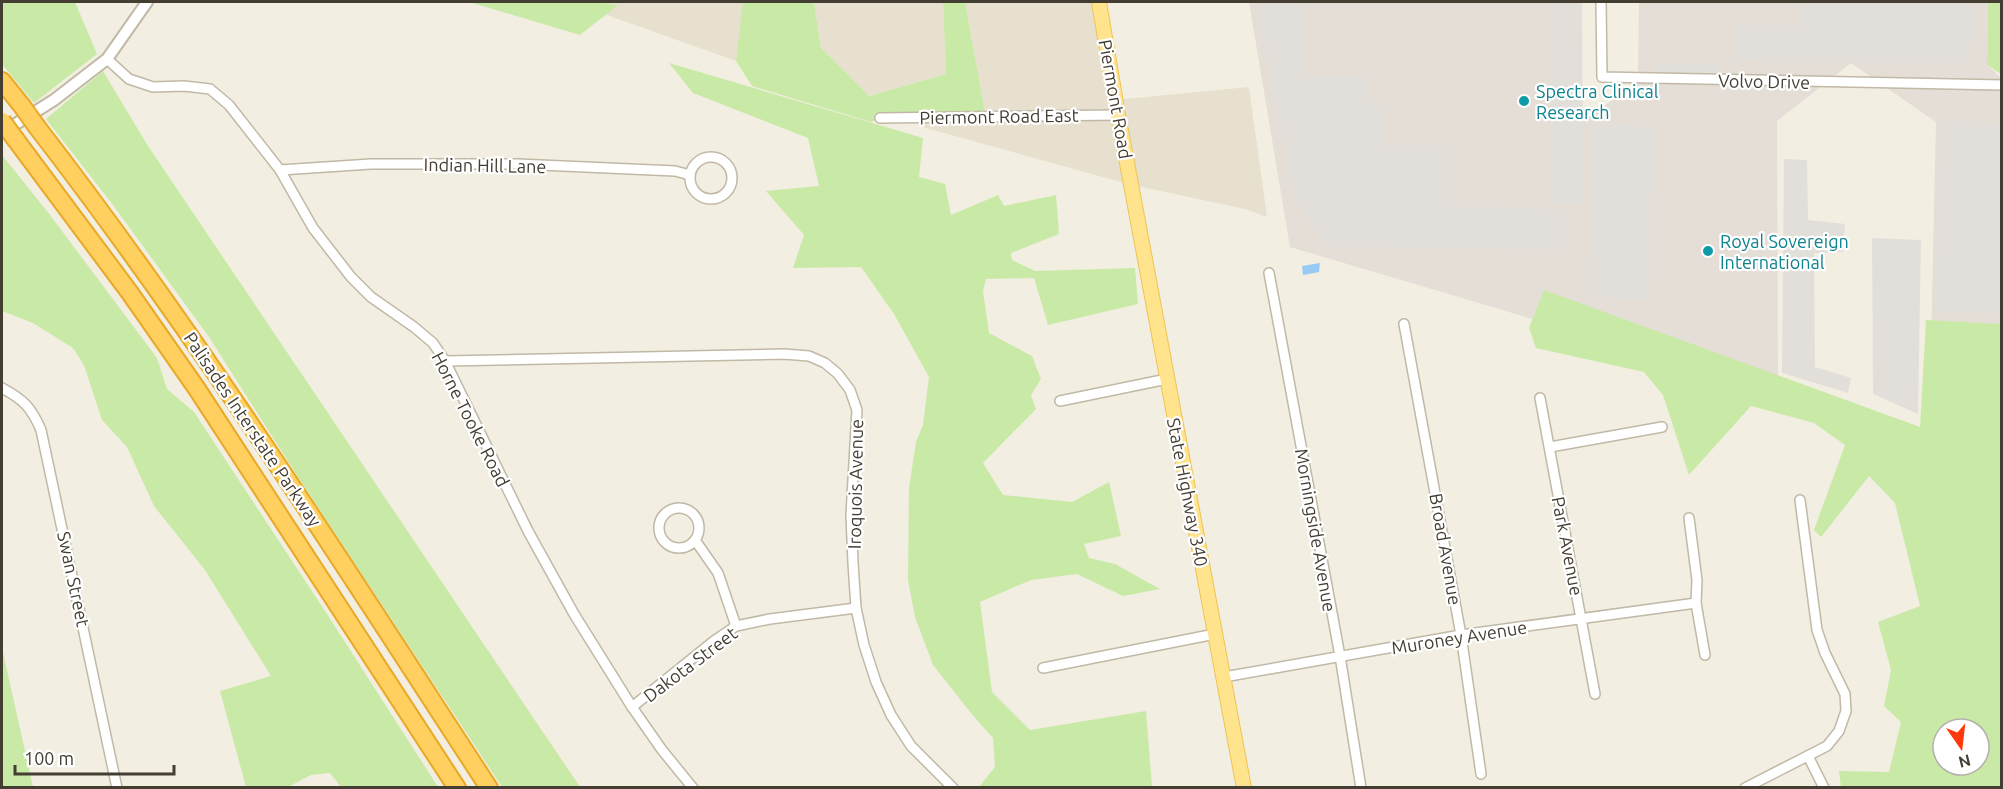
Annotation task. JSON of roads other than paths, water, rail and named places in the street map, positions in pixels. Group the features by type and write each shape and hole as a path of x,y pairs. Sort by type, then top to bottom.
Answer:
{"highway":[{"name":"Palisades Interstate Parkway","path":"2,81 121,238 211,365 489,788"},
{"name":"Palisades Interstate Parkway","path":"2,121 9,136 130,293 197,389 457,788"}],"main road":[{"name":"Piermont Road","path":"1099,2 1133,195"},
{"name":"State Highway 340","path":"1133,195 1244,788"}],"street":[{"path":"9,136 107,59 147,2"},
{"name":"Volvo Drive","path":"1601,2 1602,77 2001,85"},
{"name":"Horne Tooke Road","path":"107,59 129,79 153,87 184,86 210,89 229,105 280,170 313,228 351,277 371,297 433,343 445,362 528,531 574,614 632,707 662,750 693,788"},
{"name":"Piermont Road East","path":"880,118 1118,115"},
{"path":"715,157 726,164 730,170 731,183 724,194 704,198 693,189 690,175 692,168 702,159 715,157"},
{"name":"Indian Hill Lane","path":"280,170 371,164 518,164 675,171 690,175"},
{"name":"Morningside Avenue","path":"1269,273 1340,656 1362,788"},
{"name":"Broad Avenue","path":"1404,324 1461,634 1481,774"},
{"name":"Iroquois Avenue","path":"445,362 784,354 809,356 825,363 838,374 850,390 857,410 851,515 856,608 864,645 876,682 891,715 911,746 953,788"},
{"path":"1060,401 1167,379"},
{"name":"Swan Street","path":"2,388 19,398 32,410 41,430 117,788"},
{"name":"Park Avenue","path":"1540,398 1595,693"},
{"path":"1550,447 1662,427"},
{"path":"1745,788 1827,746 1839,731 1846,711 1845,694 1825,653 1817,630 1800,500"},
{"path":"674,508 687,509 693,513 699,524 695,540 681,548 668,545 660,534 660,520 663,514 674,508"},
{"path":"1689,518 1697,580 1696,603 1705,655"},
{"path":"695,540 718,573 736,626"},
{"name":"Muroney Avenue","path":"1224,677 1461,634 1696,603"},
{"name":"Dakota Street","path":"632,707 736,626 770,619 856,608"},
{"path":"1043,668 1215,634"},
{"path":"1808,756 1824,788"}],"water":[{"path":"1320,263 1319,272 1303,275 1302,266"}],"place":[{"name":"Spectra Clinical Research","path":"1524,101"},
{"name":"Royal Sovereign International","path":"1708,251"}]}
